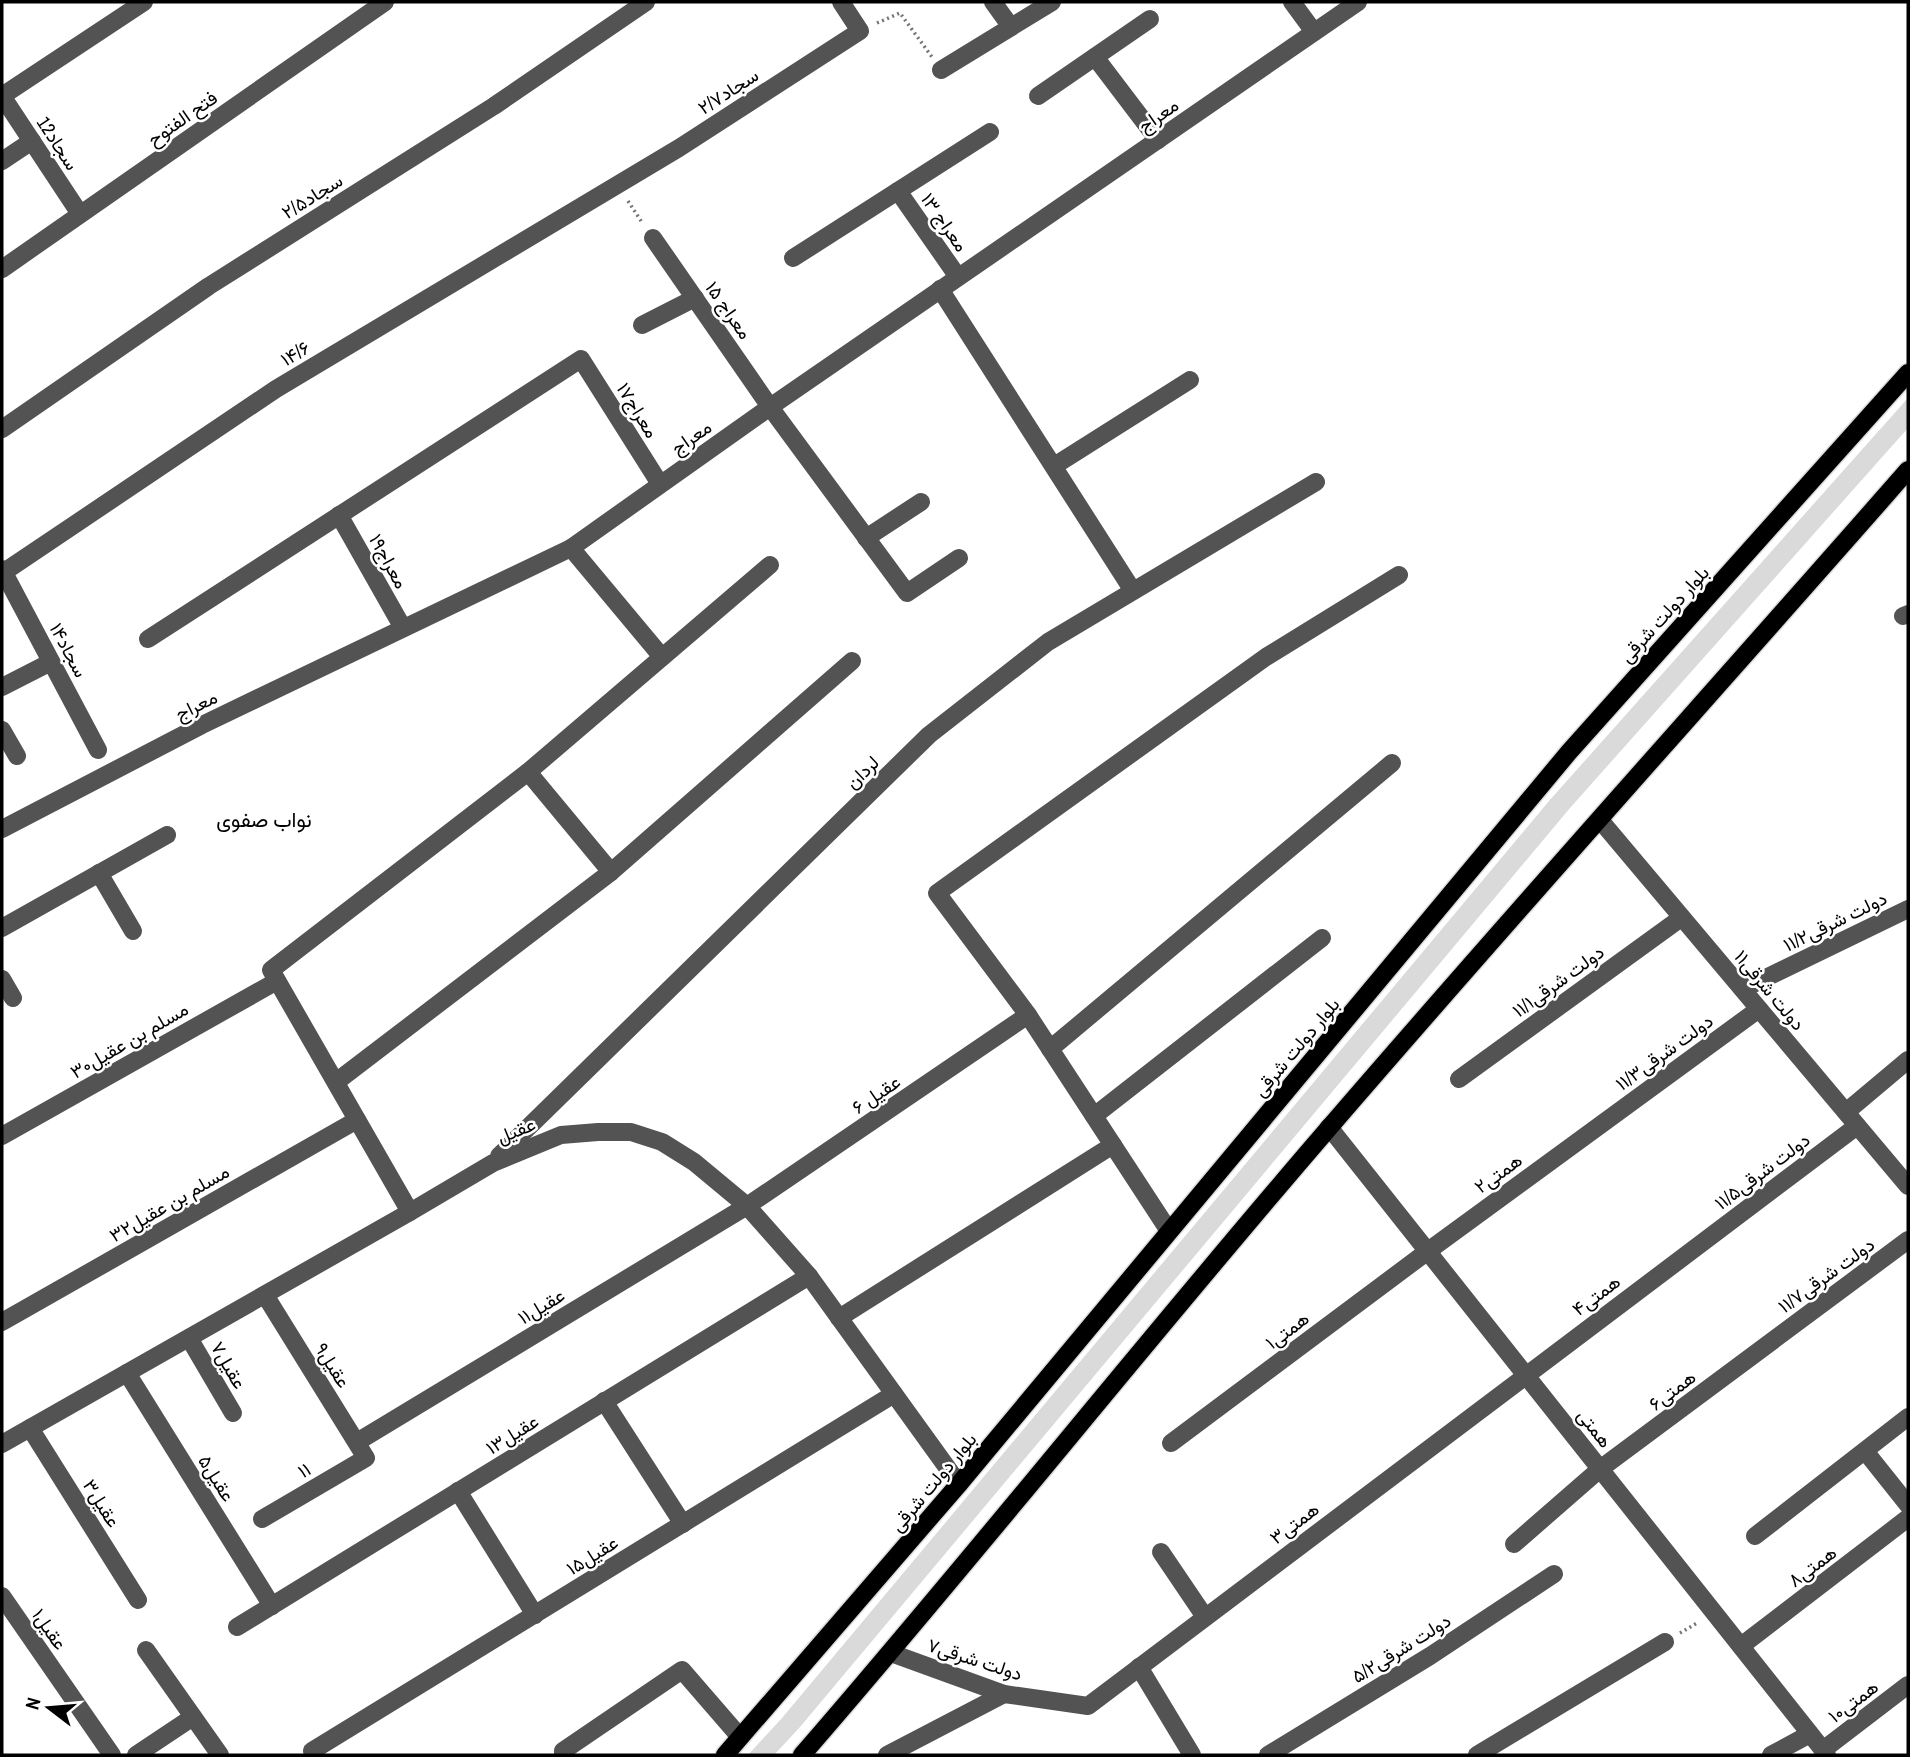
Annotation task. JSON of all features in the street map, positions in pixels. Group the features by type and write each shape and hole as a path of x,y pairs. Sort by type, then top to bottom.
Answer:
{"main road":[{"name":"بلوار دولت شرقی","path":"725,1755 959,1484 1569,752 1908,373"},
{"path":"802,1755 891,1653 1148,1341 1329,1127 1908,470"}],"street":[{"path":"2,96 144,2"},
{"name":"فتح الفتوح","path":"2,268 385,2"},
{"name":"۲/۵سجاد","path":"2,429 209,286 494,106 646,2"},
{"path":"841,2 860,30"},
{"path":"993,2 1011,27"},
{"path":"941,70 1052,2"},
{"path":"1293,2 1314,32"},
{"name":"معراج","path":"2,829 202,725 571,548 940,289 1358,2"},
{"path":"1038,96 1150,19"},
{"name":"سجاد۲/۷","path":"617,185 679,148 860,30"},
{"path":"1095,57 1158,140"},
{"name":"12سجاد","path":"2,96 80,215"},
{"path":"793,258 990,132"},
{"path":"2,161 32,141"},
{"name":"۱۴/۶","path":"3,571 276,389 617,185"},
{"name":"معراج ۱۳","path":"898,191 958,277"},
{"name":"معراج ۱۵","path":"653,238 771,407 907,593 959,558"},
{"path":"940,289 1133,591"},
{"path":"642,326 695,298"},
{"name":"معراج۱۷","path":"339,515 581,359 660,484"},
{"path":"1054,466 1190,380"},
{"name":"لردان","path":"493,1163 929,736 1048,642 1316,482"},
{"path":"866,538 921,502"},
{"path":"148,639 339,515"},
{"name":"معراج۱۹","path":"339,515 403,628"},
{"path":"571,548 662,657"},
{"path":"410,1212 271,970 528,772 770,565"},
{"name":"۱۴سجاد","path":"3,571 98,750"},
{"path":"1169,1231 1028,1016 937,893 1266,657 1399,575"},
{"path":"336,1082 611,872 852,661"},
{"path":"2,687 51,662"},
{"path":"2,730 18,756"},
{"path":"1050,1049 1392,763"},
{"path":"528,772 611,872"},
{"name":"۱۱دولت شرقی","path":"1600,820 1908,1186"},
{"path":"2,928 167,835"},
{"path":"99,873 133,931"},
{"name":"۱۱/۲دولت شرقی","path":"1743,989 1908,909"},
{"name":"۱۱/۱دولت شرقی","path":"1459,1079 1681,918"},
{"path":"1094,1116 1322,938"},
{"path":"2,979 13,998"},
{"name":"مسلم بن عقیل۳۰","path":"2,1136 277,981"},
{"name":"۱۱/۳دولت شرقی","path":"1594,1130 1759,1009"},
{"name":"عقیل ۶","path":"747,1206 1028,1016"},
{"name":"۱۱/۵دولت شرقی","path":"1691,1250 1852,1119 1908,1060"},
{"name":"مسلم بن عقیل۳۲","path":"2,1322 357,1120"},
{"name":"همتی","path":"1329,1127 1825,1753"},
{"name":"۲همتی","path":"1428,1251 1594,1130"},
{"name":"عقیل","path":"2,1444 493,1163 561,1135 631,1132 662,1142 694,1162 747,1206 809,1276 959,1484"},
{"path":"839,1318 1113,1145"},
{"name":"عقیل۱۱","path":"361,1450 747,1206"},
{"name":"۱۱/۷دولت شرقی","path":"1768,1344 1908,1240"},
{"name":"۴همتی","path":"1525,1374 1691,1250"},
{"name":"۱همتی","path":"1171,1443 1428,1251"},
{"name":"عقیل۱۳","path":"237,1627 809,1276"},
{"name":"عقیل۹","path":"265,1295 361,1450"},
{"name":"عقیل۷","path":"189,1338 233,1413"},
{"name":"۶همتی","path":"1514,1544 1600,1469 1768,1344"},
{"name":"عقیل۵","path":"127,1373 272,1606"},
{"name":"۳همتی","path":"1088,1706 1525,1374"},
{"name":"عقیل۱۵","path":"312,1751 894,1394"},
{"path":"604,1401 683,1524"},
{"path":"1755,1536 1908,1417"},
{"name":"عقیل۳","path":"30,1428 138,1600"},
{"name":"۱۱","path":"262,1519 361,1450"},
{"path":"1865,1451 1908,1505"},
{"path":"458,1491 535,1615"},
{"name":"همتی۸","path":"1741,1646 1908,1518"},
{"path":"1161,1552 1205,1617"},
{"name":"۵/۲دولت شرقی","path":"1268,1755 1430,1656 1554,1574"},
{"name":"عقیل۱","path":"3,1602 113,1755"},
{"path":"1477,1755 1665,1642"},
{"path":"146,1650 220,1755"},
{"name":"۷دولت شرقی","path":"891,1653 1004,1694 1088,1706"},
{"path":"1139,1667 1192,1755"},
{"path":"563,1755 563,1751 682,1670 740,1737"},
{"name":"۱۰همتی","path":"1825,1753 1908,1685"},
{"path":"887,1755 1004,1694"},
{"path":"136,1755 192,1717"},
{"path":"1771,1755 1810,1734"}],"path":[{"path":"860,30 900,13 941,70"},
{"path":"617,185 653,238"},
{"path":"1665,1642 1714,1613"}],"shaded area":[{"path":"1908,398 1908,428 1570,808 800,1727 774,1755 748,1755 782,1718 1549,801"}],"district":[{"name":"نواب صفوی","path":"264,819"}]}
